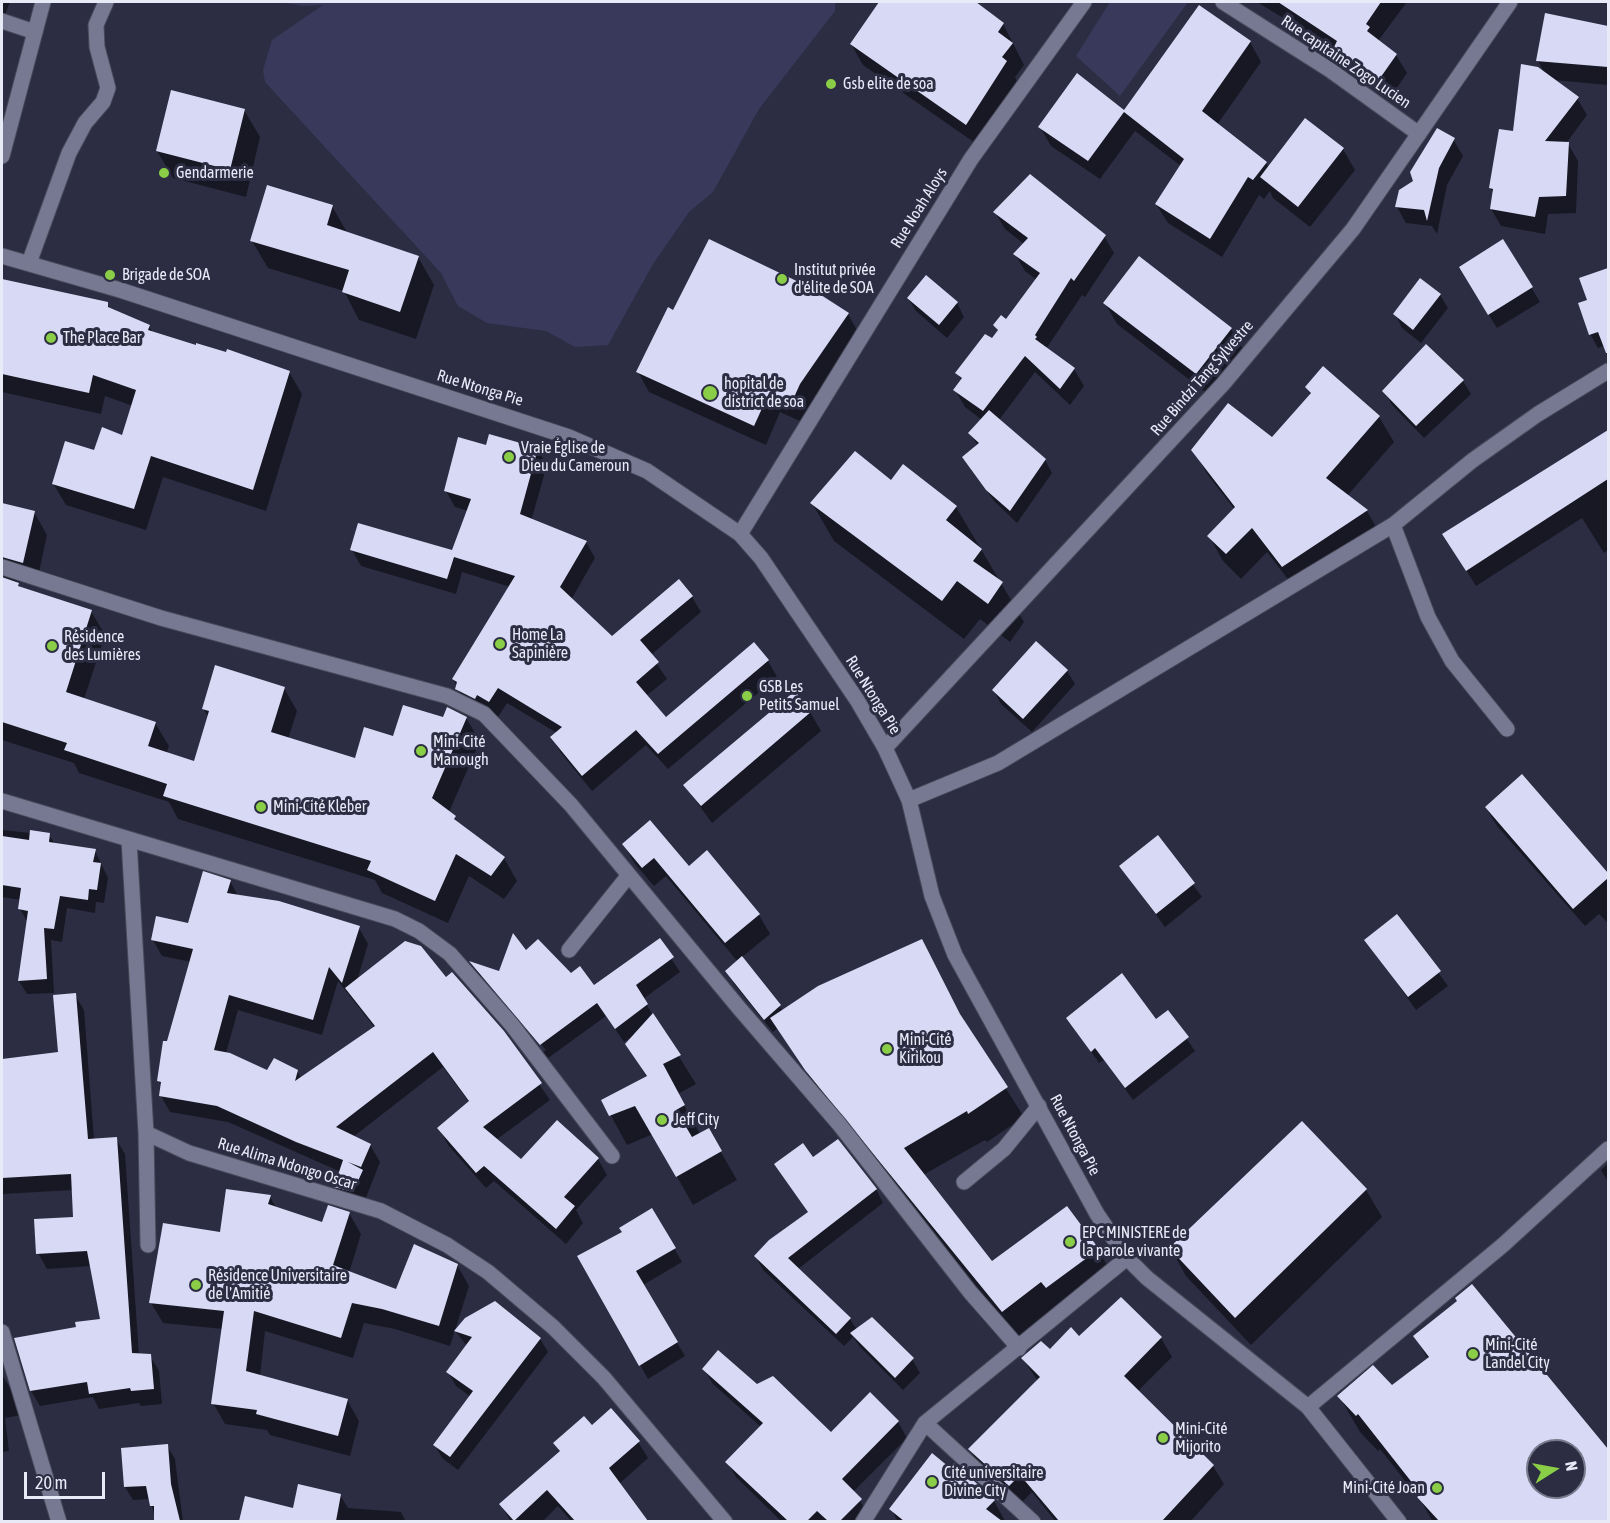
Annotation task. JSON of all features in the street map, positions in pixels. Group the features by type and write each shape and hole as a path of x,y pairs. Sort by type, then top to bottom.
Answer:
{"street":[{"path":"2,156 43,2"},
{"path":"29,263 69,153 85,123 103,102 108,88 97,47 96,25 106,2"},
{"name":"Rue Noah Aloys","path":"740,534 971,159 1084,2"},
{"name":"Rue capitaine Zogo Lucien","path":"1223,2 1330,70 1419,134"},
{"name":"Rue Bindzi Tang Sylvestre","path":"885,748 1223,384 1353,229 1510,2"},
{"path":"2,21 35,32"},
{"name":"Rue Ntonga Pie","path":"2,256 141,296 569,437 648,471 740,534 761,558 857,699 885,748 909,800 932,896 956,955 1097,1214 1127,1258 1196,1319 1283,1384 1308,1407 1399,1521"},
{"path":"909,800 998,763 1394,525 1473,460 1538,414 1608,371"},
{"path":"1394,525 1428,617 1452,661 1507,729"},
{"path":"2,567 161,618 447,696 484,714 571,805 839,1124 970,1292 1019,1348"},
{"path":"2,801 395,919 419,931 450,954 512,1025 612,1156"},
{"path":"129,840 146,1133 148,1245"},
{"path":"569,950 629,875"},
{"path":"964,1182 1004,1149 1039,1106"},
{"name":"Rue Alima Ndongo Oscar","path":"146,1133 189,1153 381,1211 447,1245 488,1272 553,1327 604,1378 725,1521"},
{"path":"1308,1407 1503,1245 1608,1149"},
{"path":"863,1521 925,1423 1127,1258"},
{"path":"2,1332 59,1521"},
{"path":"925,1423 1033,1521"}],"shaded area":[{"path":"279,2 835,2 835,11 759,109 713,192 689,212 653,264 608,345 575,347 546,331 487,323 458,306 441,273 265,82 263,70 272,40 323,5 304,6"},
{"path":"1110,2 1188,2 1120,96 1076,56"}],"building":[{"path":"879,2 976,2 1004,23 998,32 1013,43 1002,57 1007,61 966,125 850,44"},
{"path":"1278,2 1381,2 1366,24 1370,27 1367,31 1397,54 1378,81 1334,47 1337,41"},
{"path":"1199,5 1251,41 1202,111 1267,162 1253,180 1248,177 1210,239 1155,204 1184,159 1124,112 1088,161 1038,127 1077,73 1124,110"},
{"path":"1545,13 1608,26 1608,67 1536,61"},
{"path":"1521,64 1538,67 1579,97 1545,141 1569,142 1566,196 1539,197 1535,217 1490,209 1493,189 1489,188 1499,129 1513,131"},
{"path":"171,90 245,109 230,170 156,151"},
{"path":"1305,118 1344,148 1298,207 1260,177"},
{"path":"1437,128 1455,138 1439,168 1427,221 1424,210 1395,207 1399,190 1413,181 1410,172"},
{"path":"1030,174 1106,235 1074,281 1071,278 1035,335 1037,337 1035,339 1075,368 1060,389 1025,356 983,411 953,390 962,378 955,373 985,334 992,338 998,330 993,325 1001,315 1006,319 1040,273 1013,254 1028,238 993,212"},
{"path":"267,185 333,205 327,225 419,256 400,312 342,292 349,270 250,241"},
{"path":"709,239 807,286 849,313 800,384 791,404 769,393 754,426 636,372 668,307 673,310"},
{"path":"1503,239 1533,287 1488,315 1459,267"},
{"path":"1139,256 1232,328 1196,374 1103,303"},
{"path":"1608,268 1608,353 1606,353 1598,332 1589,335 1578,303 1587,300 1579,278"},
{"path":"926,275 958,302 939,325 907,298"},
{"path":"1420,278 1441,294 1413,330 1393,314"},
{"path":"2,279 108,302 108,307 150,325 148,330 196,345 196,343 226,352 227,349 290,371 253,490 151,456 134,509 52,484 65,441 94,450 102,427 122,435 136,390 93,375 89,393 2,374"},
{"path":"1426,344 1464,380 1416,426 1382,391"},
{"path":"1323,366 1380,416 1326,478 1368,510 1282,567 1252,528 1226,554 1207,536 1235,507 1191,450 1228,403 1272,437 1311,393 1305,387"},
{"path":"989,410 1046,459 1010,511 986,490 962,457 979,443 968,433"},
{"path":"1608,430 1608,479 1466,571 1442,534"},
{"path":"489,434 538,448 520,514 587,541 560,587 612,636 679,579 693,596 640,640 659,662 636,682 666,717 754,642 769,660 658,754 636,730 582,776 550,737 562,727 498,688 489,702 477,695 475,699 455,689 457,682 452,679 515,576 454,557 447,579 350,550 358,523 452,550 471,499 444,491 458,437 486,445"},
{"path":"855,451 891,480 903,464 957,506 946,520 982,549 973,561 1003,582 988,604 957,581 942,601 810,503"},
{"path":"2,503 35,511 23,563 2,557"},
{"path":"2,577 19,583 18,586 92,610 66,692 156,722 148,746 194,761 209,711 202,709 215,665 285,687 271,732 355,758 364,727 393,736 403,705 443,717 447,707 467,717 432,798 456,816 454,819 505,857 491,876 456,854 435,901 367,870 371,861 163,796 167,784 64,750 67,743 2,722"},
{"path":"1036,641 1068,670 1023,719 992,690"},
{"path":"795,691 812,711 701,806 683,785"},
{"path":"1522,774 1608,873 1608,878 1573,909 1485,807"},
{"path":"650,820 689,866 707,850 760,914 725,943 654,858 642,868 622,844"},
{"path":"30,830 50,833 49,842 96,849 93,862 101,863 97,890 89,889 88,900 60,896 54,929 44,928 47,979 18,981 28,911 18,909 21,888 2,885 2,836 29,840"},
{"path":"1158,835 1195,883 1156,914 1119,866"},
{"path":"203,871 231,880 227,893 279,901 360,926 342,983 329,967 313,1020 229,995 214,1050 230,1053 267,1070 274,1058 298,1070 295,1081 375,1026 345,988 405,941 421,946 446,977 452,972 504,1031 542,1083 483,1127 521,1159 557,1120 599,1158 564,1197 575,1206 556,1229 484,1166 476,1173 437,1128 469,1101 433,1052 336,1127 371,1144 361,1167 348,1162 363,1170 353,1192 334,1187 343,1160 296,1142 217,1106 159,1096 161,1082 157,1081 163,1041 167,1041 193,949 151,940 156,916 188,923"},
{"path":"1397,914 1441,971 1408,997 1364,940"},
{"path":"513,933 526,950 538,939 571,973 580,966 594,985 660,938 674,957 636,985 648,1004 615,1029 597,1003 540,1045 469,961 499,971"},
{"name":"Mini-Cité Kirikou","path":"922,939 960,1014 1008,1087 968,1114 967,1111 904,1148 992,1261 1067,1206 1099,1249 1046,1288 1041,1282 1002,1312 805,1070 770,1018 818,986"},
{"path":"742,956 781,1005 764,1020 725,971"},
{"path":"1122,973 1156,1019 1168,1010 1189,1037 1125,1088 1095,1048 1091,1052 1066,1018"},
{"path":"76,993 88,1139 117,1137 132,1353 151,1354 154,1389 131,1391 130,1388 89,1394 87,1382 30,1391 14,1338 76,1327 75,1322 100,1319 87,1251 36,1254 34,1219 73,1217 71,1174 2,1178 2,1059 58,1052 53,995"},
{"name":"Jeff City","path":"653,1013 681,1055 663,1064 685,1105 676,1110 692,1137 709,1128 722,1151 676,1177 635,1106 609,1116 601,1100 647,1076 625,1044"},
{"path":"1302,1121 1367,1189 1235,1318 1169,1248"},
{"path":"838,1139 877,1189 788,1258 851,1318 836,1334 754,1256 769,1240 808,1212 774,1164 803,1143 813,1157"},
{"path":"226,1189 271,1195 268,1204 322,1222 328,1205 350,1212 333,1265 396,1289 414,1244 458,1264 439,1326 382,1309 352,1303 341,1338 254,1311 246,1371 348,1399 338,1436 256,1414 257,1410 211,1404 224,1311 149,1303 163,1223 220,1232"},
{"path":"652,1208 676,1248 636,1271 678,1342 639,1366 577,1256 622,1232 619,1228"},
{"path":"1472,1284 1608,1449 1608,1521 1439,1521 1417,1497 1421,1494 1358,1414 1356,1416 1337,1396 1373,1365 1392,1385 1429,1357 1413,1336 1457,1301 1455,1298"},
{"path":"1121,1297 1162,1337 1124,1376 1214,1465 1162,1521 1059,1521 1020,1475 1009,1486 968,1449 1040,1377 1021,1358 1041,1341 1050,1349 1071,1327 1079,1336"},
{"path":"495,1301 541,1338 450,1457 433,1445 473,1391 446,1372 472,1337 454,1331 465,1318"},
{"path":"872,1317 914,1358 895,1378 850,1333"},
{"path":"718,1350 757,1384 773,1376 831,1432 870,1392 899,1421 842,1479 862,1499 840,1521 828,1521 817,1511 807,1521 788,1521 725,1462 763,1423 702,1369"},
{"path":"611,1408 640,1441 609,1468 648,1521 575,1521 547,1490 514,1521 499,1504 560,1451 553,1443 584,1416 592,1425"},
{"path":"168,1444 171,1484 180,1521 154,1521 154,1506 150,1506 146,1486 124,1487 121,1448"},
{"name":"Cité universitaire Divine City","path":"932,1453 949,1467 954,1463 995,1500 986,1509 1002,1521 904,1521 889,1509"},
{"path":"298,1484 341,1494 336,1521 239,1521 245,1496 293,1508"}],"place":[{"name":"Gsb elite de soa","path":"831,84"},
{"name":"Gendarmerie","path":"164,173"},
{"name":"Brigade de SOA","path":"110,275"},
{"name":"Institut privée d'élite de SOA","path":"782,279"},
{"name":"The Place Bar","path":"51,338"},
{"name":"hopital de district de soa","path":"710,393"},
{"name":"Vraie Église de Dieu du Cameroun","path":"509,457"},
{"name":"Home La Sapinière","path":"500,644"},
{"name":"Résidence des Lumières","path":"52,646"},
{"name":"GSB Les Petits Samuel","path":"747,696"},
{"name":"Mini-Cité Manough","path":"421,751"},
{"name":"Mini-Cité Kleber","path":"261,807"},
{"name":"Mini-Cité Kirikou","path":"887,1049"},
{"name":"Jeff City","path":"662,1120"},
{"name":"EPC MINISTERE de la parole vivante","path":"1070,1242"},
{"name":"Résidence Universitaire de l'Amitié","path":"196,1285"},
{"name":"Mini-Cité Landel City","path":"1473,1354"},
{"name":"Mini-Cité Mijorito","path":"1163,1438"},
{"name":"Cité universitaire Divine City","path":"932,1482"},
{"name":"Mini-Cité Joan","path":"1437,1488"}]}
